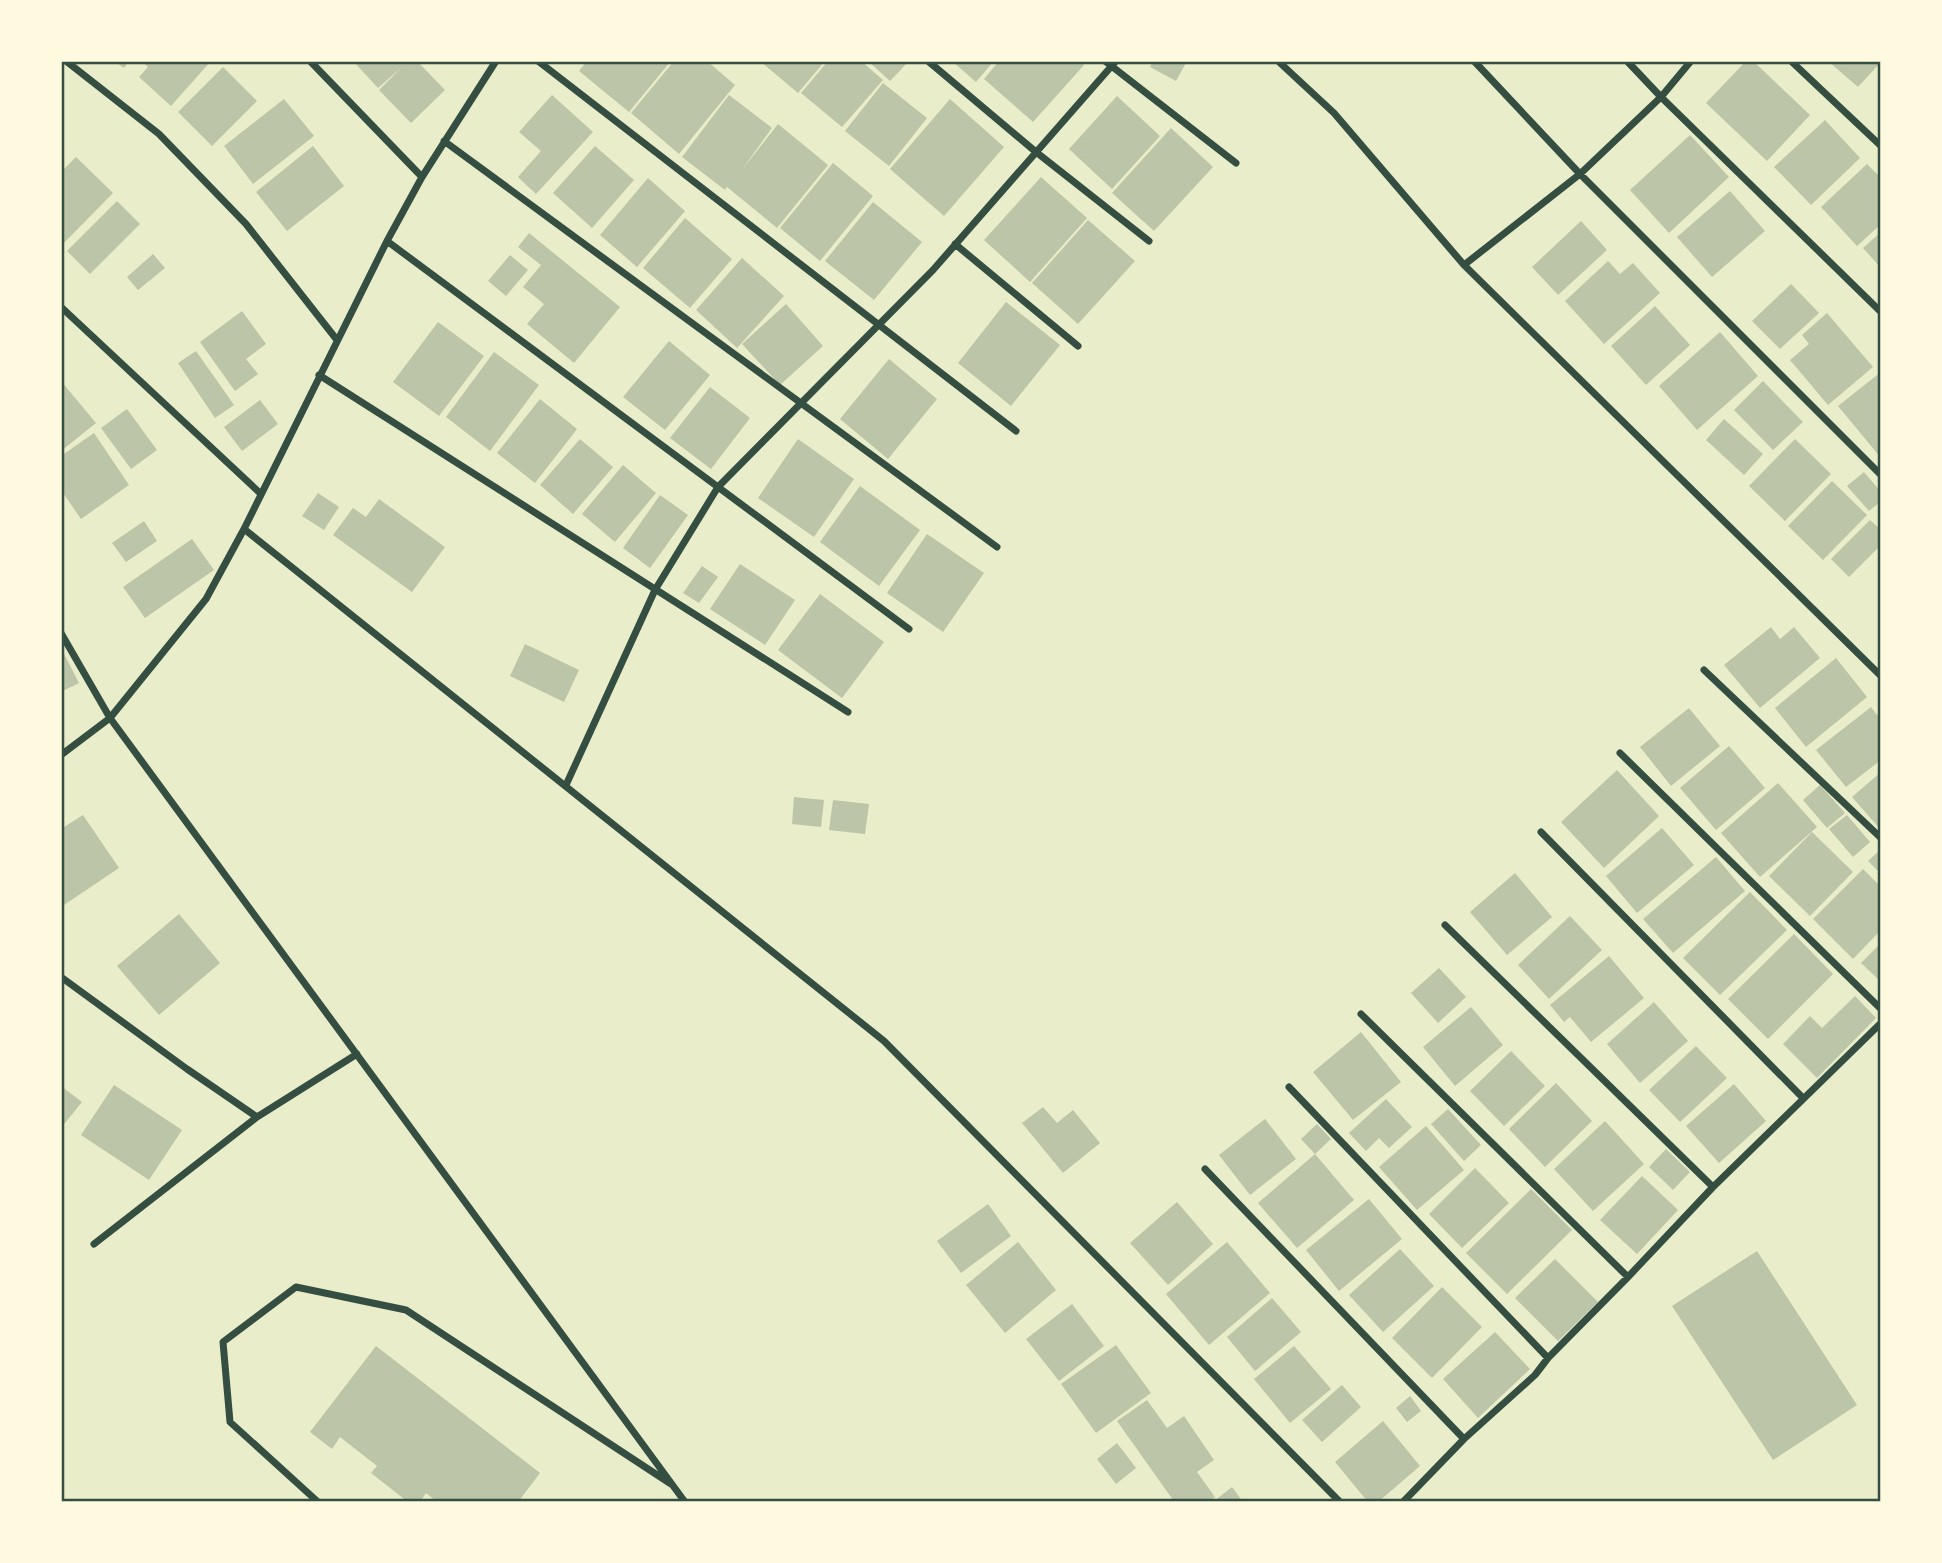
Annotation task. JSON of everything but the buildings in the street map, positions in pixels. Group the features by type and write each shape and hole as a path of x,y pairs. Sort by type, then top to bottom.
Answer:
{"street":[{"path":"66,61 159,134 208,184 246,224 337,340"},
{"path":"310,61 422,177"},
{"path":"61,755 110,718 205,599 244,529 319,375 422,177 496,61"},
{"path":"538,61 1016,431"},
{"path":"928,61 1149,242"},
{"path":"1278,61 1334,113 1464,265 1881,676"},
{"path":"1474,61 1580,174 1881,475"},
{"path":"1627,61 1881,312"},
{"path":"1464,265 1580,174 1661,97 1692,61"},
{"path":"1791,61 1881,145"},
{"path":"566,785 655,590 718,487 880,324 955,244 1111,63 1236,163"},
{"path":"444,141 997,547"},
{"path":"387,242 909,629"},
{"path":"955,244 1078,346"},
{"path":"61,307 261,494"},
{"path":"319,375 848,712"},
{"path":"244,529 884,1041 1340,1502"},
{"path":"61,633 110,718 685,1502"},
{"path":"1704,670 1881,838"},
{"path":"1620,753 1881,1010"},
{"path":"1541,832 1803,1098"},
{"path":"1445,925 1713,1187"},
{"path":"61,977 187,1069 257,1116"},
{"path":"1361,1014 1628,1277"},
{"path":"1402,1502 1464,1438 1535,1375 1548,1358 1713,1187 1881,1023"},
{"path":"94,1244 257,1116 358,1054"},
{"path":"1289,1087 1548,1358"},
{"path":"1205,1169 1464,1438"},
{"path":"318,1502 230,1422 223,1342 296,1287 406,1310 675,1487"}]}
